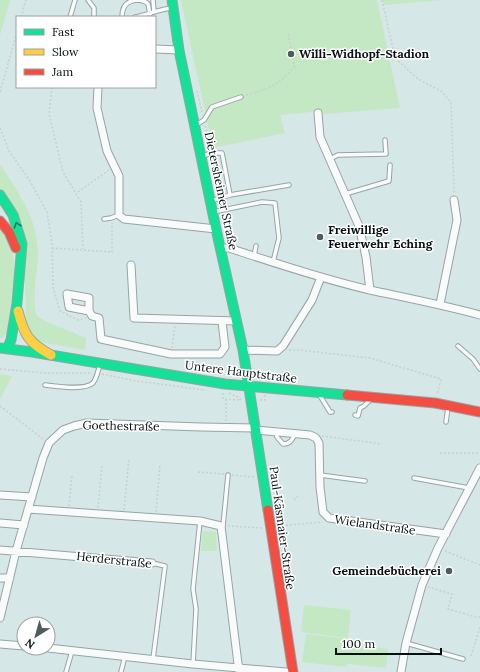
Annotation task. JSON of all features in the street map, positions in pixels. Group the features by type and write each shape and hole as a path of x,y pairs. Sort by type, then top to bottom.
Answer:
{"main road":[{"name":"Dietersheimer Straße","path":"172,4 179,50 250,386"},
{"path":"0,195 9,207 17,224 22,244 17,303 12,335 7,349"},
{"path":"0,221 13,238 20,259"},
{"path":"7,349 19,345 22,338 22,328 17,303"},
{"path":"22,328 29,340 40,350 50,355"},
{"name":"Untere Hauptstraße","path":"7,349 250,386 435,403 480,412"},
{"name":"Paul-Käsmaier-Straße","path":"250,386 266,503 293,672"}],"street":[{"path":"156,49 179,50"},
{"path":"98,88 97,108 106,151 119,176 116,216 124,219 216,229"},
{"path":"318,113 320,137 359,226 366,257 370,290"},
{"path":"440,304 457,220 454,200"},
{"path":"220,248 229,248 321,277 370,290 440,304 480,315"},
{"path":"131,265 134,318 237,322"},
{"path":"243,350 277,351 283,346 312,300 321,277"},
{"path":"91,314 99,318 101,339 171,354 220,354 225,347 222,322"},
{"name":"Goethestraße","path":"0,615 16,551 43,458 49,443 64,430 87,423 256,429"},
{"path":"256,429 310,435"},
{"name":"Wielandstraße","path":"310,435 316,438 319,443 323,512 329,518 446,534"},
{"path":"401,672 406,643 422,584 438,548 480,468"},
{"path":"0,495 32,497"},
{"path":"28,509 200,521 222,526 239,670"},
{"path":"0,523 24,525"},
{"path":"0,550 16,551"},
{"name":"Herderstraße","path":"16,551 152,563"},
{"path":"0,578 10,578"},
{"path":"0,644 16,645"},
{"path":"56,649 239,670 286,672"}],"lane":[{"path":"70,16 75,0"},
{"path":"89,0 94,8 94,16"},
{"path":"122,16 124,5 129,1 137,0 145,2 148,5 150,14"},
{"path":"153,0 154,12"},
{"path":"140,16 150,14 172,4"},
{"path":"195,126 204,120 212,107 241,97"},
{"path":"330,159 338,156 386,154 385,140"},
{"path":"201,156 212,153 222,153 230,195"},
{"path":"345,194 389,181 390,165"},
{"path":"211,201 230,195 289,185"},
{"path":"213,212 262,202 275,203 279,238 273,262"},
{"path":"104,219 116,216"},
{"path":"254,256 256,246"},
{"path":"458,346 473,359 480,369"},
{"path":"45,386 73,388 86,387 93,383 100,364"},
{"path":"318,393 330,412 332,412"},
{"path":"356,415 358,416 360,408 372,398"},
{"path":"446,422 448,406"},
{"path":"276,432 277,437 283,444 288,444 295,434"},
{"path":"222,526 228,475"},
{"path":"320,475 365,481"},
{"path":"414,478 470,488"},
{"path":"193,664 196,609 193,589 200,521"},
{"name":"Herderstraße","path":"152,563 165,566 153,659"},
{"path":"406,643 463,659"},
{"path":"66,672 73,650"},
{"path":"121,672 125,656"}],"path":[{"path":"21,16 26,0"},
{"path":"382,0 395,58 418,79 441,91 451,102 454,200"},
{"path":"241,97 268,89 288,74 294,67 288,31"},
{"path":"0,92 16,39"},
{"path":"52,88 49,114 63,172 81,202 83,249"},
{"path":"0,128 9,151 30,181 47,212 52,248 53,287 60,311 78,320 91,314"},
{"path":"78,192 114,166"},
{"path":"52,248 112,252 116,216"},
{"path":"171,354 176,320"},
{"path":"277,351 298,350 370,358 441,379 435,403"},
{"path":"0,369 45,373 97,373 136,381 208,390"},
{"path":"241,400 238,397 223,393 222,399 242,401 265,400 266,388"},
{"path":"226,399 226,427"},
{"path":"0,406 49,443"},
{"path":"310,435 382,444"},
{"path":"440,453 480,453"},
{"path":"124,516 129,459"},
{"path":"156,518 160,464"},
{"path":"97,514 102,466"},
{"path":"69,512 72,476"},
{"path":"294,500 298,496"},
{"path":"438,548 480,564"},
{"path":"422,584 452,594 448,609 480,617"},
{"path":"471,656 480,627"}],"green space":[{"path":"0,0 10,0 0,35"},
{"name":"Willi-Widhopf-Stadion","path":"181,0 377,0 400,108 323,114 321,111 280,115 285,133 213,148"},
{"path":"383,0 442,0 383,5"},
{"path":"0,164 25,205 37,239 38,252 35,310 37,316 45,321 86,338 85,350 40,342 36,339 29,328 26,318 25,282 0,190"},
{"path":"0,227 12,250 14,277 7,333 0,339"},
{"path":"0,374 12,376 0,399"},
{"path":"203,531 216,532 217,551 201,551"},
{"path":"304,605 351,610 348,638 301,632"},
{"path":"306,634 350,639 349,644 388,649 386,668 347,664 346,667 302,662"}],"traffic: fast":[{"path":"172,0 179,50 243,350 268,510"},
{"path":"0,195 13,215 22,244 17,303 11,340 7,349"},
{"path":"0,348 225,384 347,395"}],"traffic: slow":[{"path":"18,311 28,338 51,355"}],"traffic: jam":[{"path":"0,221 9,232 16,248"},
{"path":"347,395 435,403 480,412"},
{"path":"268,510 293,672"}],"place":[{"name":"Willi-Widhopf-Stadion","path":"291,54"},
{"name":"Freiwillige Feuerwehr Eching","path":"320,237"},
{"name":"Gemeindebücherei","path":"449,571"}]}
